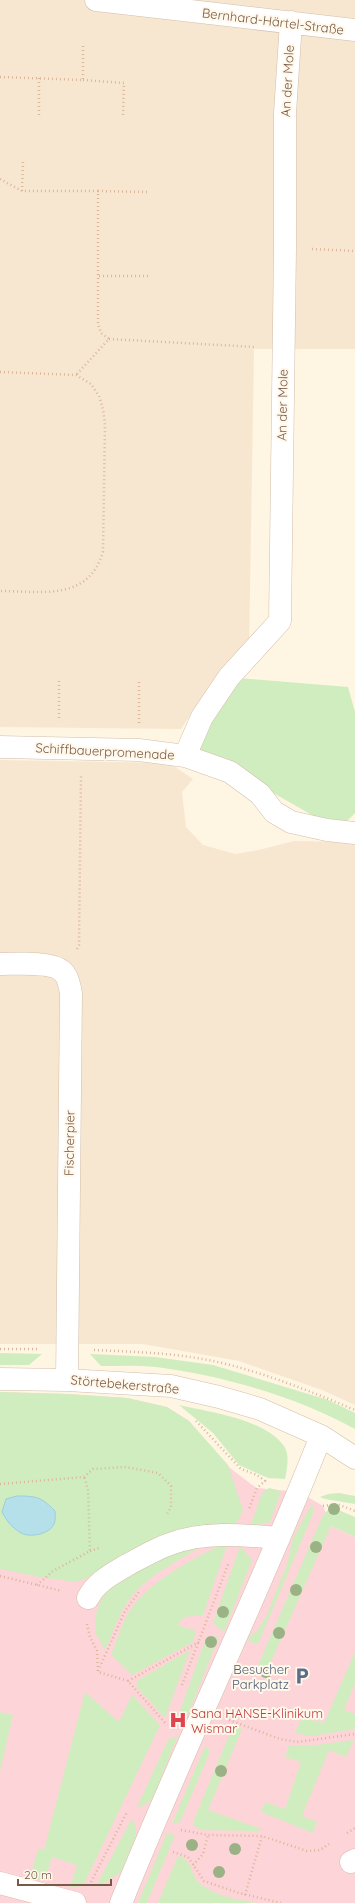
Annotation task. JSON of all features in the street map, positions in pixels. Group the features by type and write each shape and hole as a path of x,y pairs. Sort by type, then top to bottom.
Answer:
{"street":[{"name":"Bernhard-Härtel-Straße","path":"96,0 355,30"},
{"name":"An der Mole","path":"185,756 202,717 229,677 280,621 285,248 285,113 291,22"},
{"name":"Schiffbauerpromenade","path":"0,747 139,750 185,756 230,772 260,794 274,812 290,822 326,830 355,833"},
{"path":"0,964 37,964 51,966 62,971"},
{"name":"Fischerpier","path":"62,971 69,981 71,994 67,1380"},
{"name":"Störtebekerstraße","path":"0,1379 67,1380 172,1386 219,1397 260,1409 321,1436 355,1458"},
{"path":"122,1903 155,1820 279,1538 321,1436"},
{"path":"88,1598 93,1589 102,1581 144,1556 187,1539 240,1534 279,1538"},
{"path":"0,1883 75,1903"}],"path":[{"path":"82,80 83,46"},
{"path":"0,77 124,83 123,117"},
{"path":"39,78 39,115"},
{"path":"22,191 23,162"},
{"path":"0,179 22,191 147,192"},
{"path":"98,192 98,324 101,333 109,340 283,348"},
{"path":"285,248 355,251"},
{"path":"99,276 148,276"},
{"path":"76,375 109,340"},
{"path":"0,372 76,375 92,384 104,409 105,424 103,552 99,564 93,574 83,582 68,589 56,592 0,591"},
{"path":"59,681 59,748"},
{"path":"139,682 139,750"},
{"path":"62,971 79,945 81,748"},
{"path":"0,1348 67,1349"},
{"path":"180,1690 257,1488 266,1481 257,1475 241,1469 193,1420"},
{"path":"0,1484 84,1477 93,1469 126,1467 158,1473 171,1486 171,1507 163,1522 160,1540 161,1548"},
{"path":"37,1585 54,1571 90,1551 88,1489 84,1477"},
{"path":"0,1576 88,1598 87,1627 97,1651 98,1672"},
{"path":"98,1672 125,1611 139,1592 145,1588"},
{"path":"128,1681 199,1642"},
{"path":"98,1672 128,1681 167,1725 192,1738"},
{"path":"164,1731 170,1718"},
{"path":"228,1720 280,1739 296,1742 355,1734"},
{"path":"89,1885 128,1811"},
{"path":"343,1835 355,1828"},
{"path":"179,1837 182,1830 208,1835 262,1836 307,1851 320,1850 331,1842"},
{"path":"193,1865 203,1854 208,1835"},
{"path":"245,1895 262,1836"},
{"path":"170,1859 173,1852 188,1857 204,1881 245,1895 281,1903"}],"shaded area":[{"path":"0,0 355,0 355,349 254,349 249,650 207,690 181,729 0,727"},
{"path":"0,760 169,763 193,779 182,792 186,827 203,845 235,854 259,850 294,841 355,842 355,1405 322,1390 239,1361 143,1344 0,1344"},
{"name":"Sana HANSE-Klinikum Wismar","path":"0,1392 127,1398 167,1407 189,1421 230,1468 251,1484 257,1488 299,1492 323,1506 331,1526 355,1537 355,1903 0,1903"}],"green space":[{"path":"238,678 348,687 355,712 355,813 343,825 317,818 195,748"},
{"path":"0,1353 42,1354 29,1365 0,1365"},
{"path":"90,1354 155,1357 213,1365 328,1400 355,1413 355,1429 332,1417 284,1397 258,1389 207,1376 156,1367 101,1366"},
{"path":"0,1392 127,1398 167,1407 189,1421 228,1465 243,1510 234,1528 103,1571 77,1582 40,1577 0,1569"},
{"path":"179,1405 236,1418 264,1429 275,1437 286,1449 288,1462 285,1479 268,1478 239,1465 213,1433"},
{"path":"269,1488 281,1491 270,1522 250,1527 262,1493"},
{"path":"339,1493 355,1496 355,1504 320,1497 328,1494"},
{"path":"312,1504 313,1514 258,1644 248,1641 250,1636 257,1631 266,1617 287,1564 293,1538"},
{"path":"330,1508 355,1517 355,1537 331,1526 265,1675 256,1670 323,1515"},
{"path":"206,1544 155,1575 131,1597 116,1623 105,1650 95,1632 95,1618 99,1604 110,1586 171,1551"},
{"path":"220,1545 227,1545 203,1615 184,1617 177,1625 196,1631 193,1642 132,1675 111,1655 121,1628 129,1612 147,1591 170,1573"},
{"path":"240,1546 252,1560 224,1632 213,1623"},
{"path":"219,1636 183,1728 177,1719 206,1638"},
{"path":"190,1650 165,1718 136,1686 138,1680"},
{"path":"355,1652 355,1683 344,1710 355,1714 355,1729 311,1736 295,1733 302,1718 324,1723"},
{"path":"85,1692 119,1722 132,1695 160,1725 83,1886 70,1887 77,1865 52,1857 45,1880 30,1878 38,1849 44,1850"},
{"path":"0,1712 13,1715 0,1771"},
{"path":"233,1726 242,1729 208,1810 262,1829 258,1831 201,1830 194,1826 193,1822"},
{"path":"178,1735 152,1800 142,1806 137,1807 168,1740"},
{"path":"354,1740 346,1757 329,1750 302,1816 317,1822 313,1833 261,1812 265,1802 285,1809 301,1762 285,1757 289,1745 308,1746"},
{"path":"205,1746 210,1752 180,1822 172,1824"},
{"path":"131,1820 134,1822 136,1831 135,1838 121,1872 104,1883 96,1886"},
{"path":"167,1833 175,1835 147,1903 138,1903"},
{"path":"178,1856 186,1860 194,1876 200,1884 206,1888 226,1896 256,1903 158,1903"}],"water":[{"path":"17,1496 38,1498 50,1506 55,1511 55,1521 52,1527 44,1533 34,1535 21,1533 15,1528 2,1512 6,1499"}],"place":[{"name":"Besucher Parkplatz","path":"302,1676"},
{"name":"Sana HANSE-Klinikum Wismar","path":"178,1720"}]}
